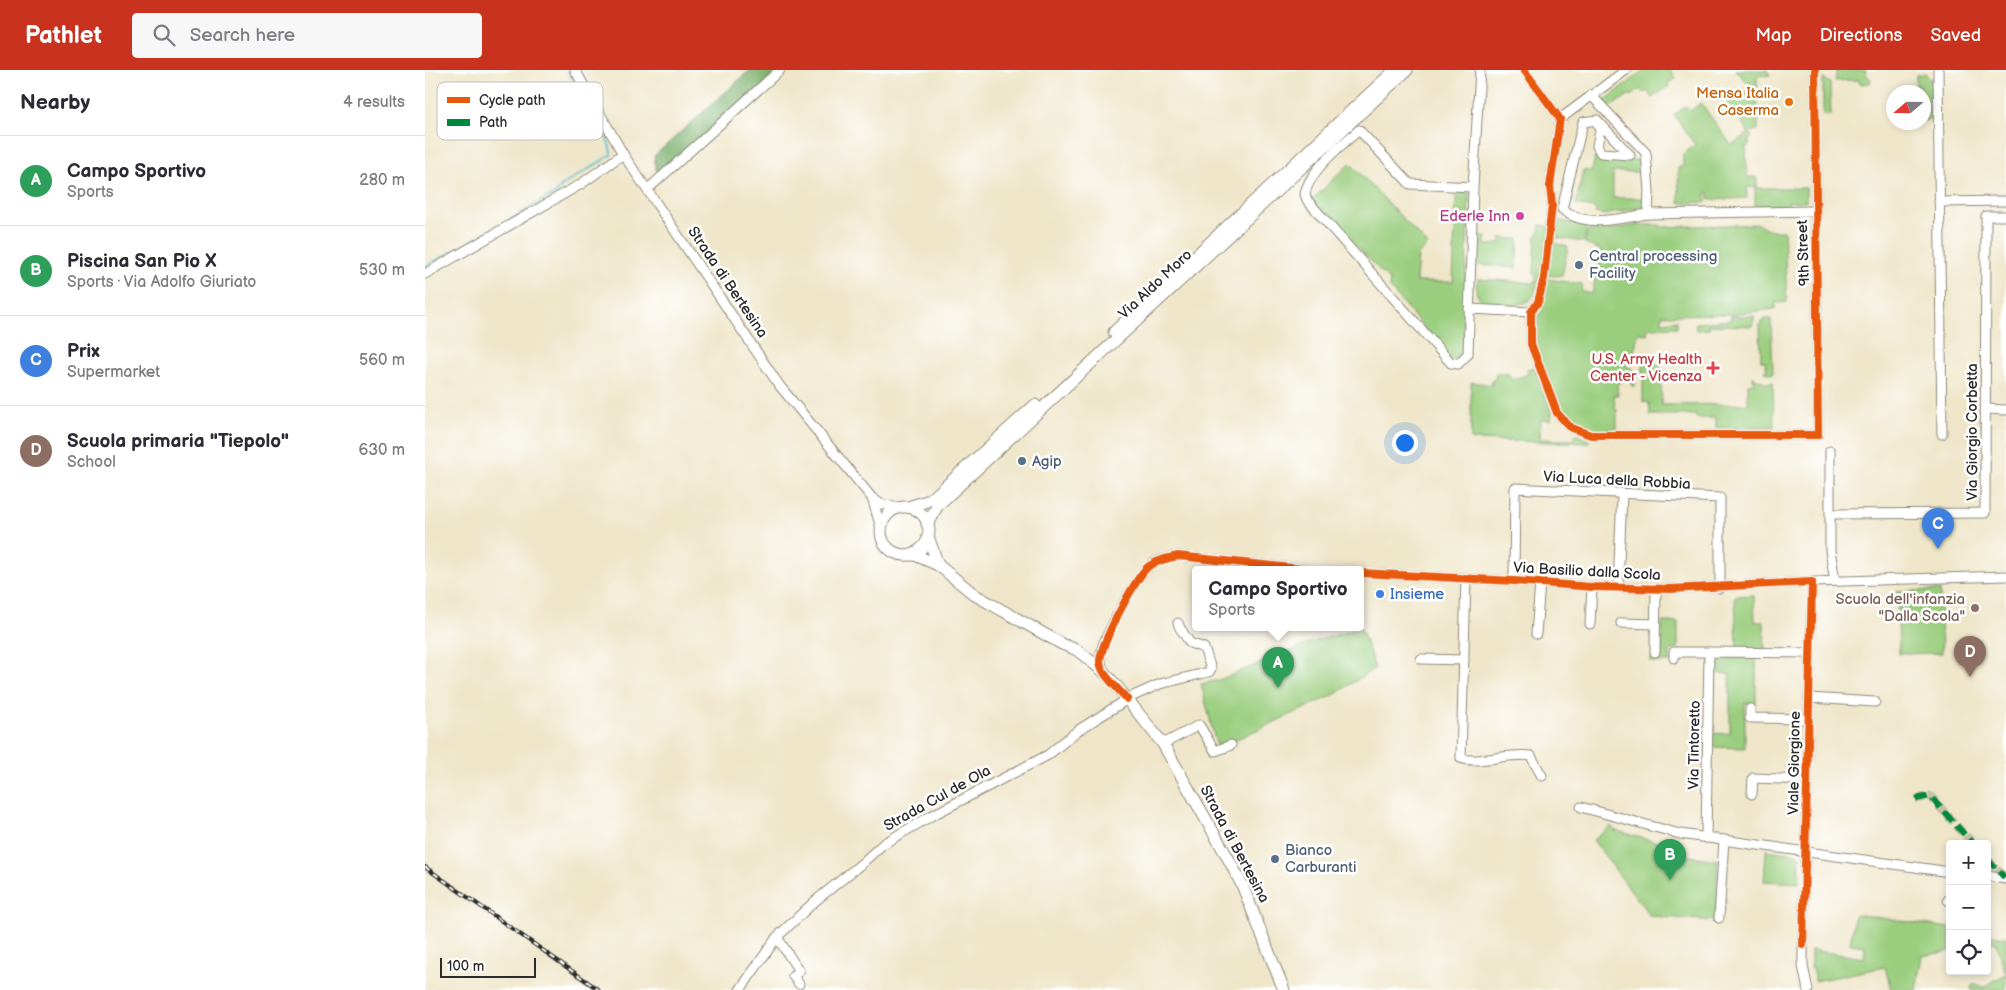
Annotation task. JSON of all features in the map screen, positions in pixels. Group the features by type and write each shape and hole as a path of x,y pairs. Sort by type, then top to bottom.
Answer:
{"main road":[{"name":"Via Aldo Moro","path":"903,508 927,502 937,494 1067,376 1395,70"},
{"name":"Via Aldo Moro","path":"928,530 938,504 1407,70"},
{"path":"881,528 889,513 903,508"},
{"name":"Strada di Bertesina","path":"903,508 922,515 938,565"},
{"name":"Strada di Bertesina","path":"881,528 882,537 889,548 897,553 915,555 938,565 975,596 1092,661 1163,744 1243,887 1284,990"},
{"path":"906,554 920,549 928,530"},
{"name":"Strada di Bertesina","path":"1092,661 1125,700"}],"street":[{"name":"Strada di Bertesina","path":"575,70 582,82"},
{"path":"648,189 780,70"},
{"path":"1473,187 1410,184 1359,130 1342,144 1315,174 1305,194 1307,200 1451,363 1458,364 1468,354 1473,187 1480,70"},
{"path":"1524,70 1560,119"},
{"path":"1469,309 1531,312 1538,302 1544,278 1552,205 1550,186 1560,119 1626,70"},
{"name":"9th Street","path":"1531,312 1531,344 1557,413 1571,428 1591,435 1819,435 1815,211 1815,70"},
{"path":"1938,70 1942,434"},
{"path":"1591,95 1646,153 1649,191 1648,214"},
{"name":"Strada di Bertesina","path":"603,119 623,154 779,385 872,498 881,504 903,508"},
{"path":"1562,209 1583,122 1597,120"},
{"path":"1597,120 1630,155 1601,153 1597,146 1600,131 1597,120"},
{"path":"425,274 581,184 623,154"},
{"path":"1939,202 2006,201"},
{"path":"1552,205 1573,216 1592,221 1648,214 1815,211"},
{"name":"Via Giorgio Corbetta","path":"1831,514 1985,513 1986,216 2006,216"},
{"path":"1986,409 2006,410"},
{"path":"1830,451 1830,550 1835,581"},
{"name":"Via Luca della Robbia","path":"1514,581 1515,488 1720,498 1720,588"},
{"path":"1618,587 1622,494"},
{"name":"Strada di Bertesina","path":"872,498 881,528"},
{"path":"1092,661 1101,650 1138,578 1148,567 1162,559 1179,556 1273,566"},
{"name":"Via Basilio dalla Scola","path":"1364,573 1593,587 1656,588 1720,588 1835,581 2006,576"},
{"path":"1466,579 1461,758 1471,760 1516,755 1531,756 1542,776"},
{"name":"Viale Giorgione","path":"1808,990 1803,966 1812,582"},
{"name":"Via Basilio dalla Scola","path":"1536,634 1539,583"},
{"name":"Via Basilio dalla Scola","path":"1590,624 1593,587"},
{"name":"Via Basilio dalla Scola","path":"1655,652 1656,588"},
{"path":"1125,700 1159,684 1209,672 1211,669 1204,648 1190,643 1185,633 1179,628 1178,623"},
{"path":"1621,623 1655,624"},
{"path":"1092,661 1101,650"},
{"path":"1674,658 1674,652 1810,653"},
{"name":"Via Tintoretto","path":"1706,838 1709,652"},
{"path":"1421,659 1464,660"},
{"name":"Viale Giorgione","path":"1809,698 1875,702"},
{"name":"Strada Cul de Ola","path":"740,990 746,973 777,937 813,902 883,844 931,816 1048,755 1077,731 1125,700"},
{"name":"Viale Giorgione","path":"1749,709 1749,718 1808,719"},
{"path":"1163,744 1199,725 1215,752 1231,745"},
{"name":"Viale Giorgione","path":"1752,794 1753,778 1807,780"},
{"path":"1581,808 1680,834 1805,850 1946,871"},
{"path":"1719,918 1724,840"},
{"path":"1991,877 2006,879"},
{"path":"777,937 799,971 793,976 799,984"}],"green space":[{"path":"750,70 780,70 662,177 656,170 654,156"},
{"path":"1645,70 1671,70 1676,78 1668,83 1669,86 1652,98 1648,91 1643,93 1640,89 1609,108 1604,101"},
{"path":"1735,70 1767,70 1770,75 1757,76 1758,130 1749,132 1752,137 1749,140 1749,146 1746,146 1747,177 1757,177 1757,187 1747,187 1747,198 1709,200 1709,193 1706,193 1706,202 1679,203 1678,168 1683,166 1683,154 1695,145 1674,115 1686,106 1690,111 1701,103 1731,145 1749,133 1726,100 1733,96 1736,99 1751,89 1749,84"},
{"path":"1837,70 1866,70 1866,74 1871,80 1870,83 1860,84 1859,80 1835,81"},
{"path":"1926,74 1931,80 1931,85 1916,85 1916,75"},
{"path":"1823,79 1830,83 1831,115 1823,115"},
{"path":"1595,157 1613,160 1643,160 1643,172 1613,172 1613,198 1645,198 1645,206 1606,215 1595,213 1597,209 1576,204 1583,170 1592,171"},
{"path":"1350,163 1428,245 1418,255 1416,282 1453,282 1456,192 1469,193 1463,356 1458,360 1451,360 1389,287 1390,281 1312,200"},
{"path":"1755,188 1806,188 1806,201 1788,202 1788,205 1755,206"},
{"path":"1554,220 1587,225 1584,242 1552,237 1551,242 1568,247 1562,276 1540,275 1534,295 1530,300 1520,304 1504,305 1489,303 1479,298 1476,291 1478,279 1535,283 1536,236 1538,235 1540,225 1553,227"},
{"path":"1758,224 1772,231 1784,231 1787,302 1776,303 1775,309 1734,314 1662,315 1662,322 1677,320 1677,327 1648,328 1647,334 1638,333 1634,353 1629,351 1623,362 1634,371 1635,386 1632,386 1631,379 1620,381 1617,386 1618,395 1614,395 1615,409 1617,409 1617,428 1615,431 1599,431 1586,428 1576,425 1568,419 1557,401 1539,355 1536,342 1536,326 1547,279 1582,284 1581,291 1592,294 1601,250 1585,244 1588,230 1603,231 1635,225 1660,225 1661,227"},
{"path":"1478,236 1486,236 1485,245 1500,244 1501,238 1519,239 1517,268 1478,265"},
{"path":"1731,316 1755,316 1752,326 1709,325 1709,329 1696,330 1696,323 1730,320"},
{"path":"1763,319 1771,319 1773,374 1764,372 1767,370 1765,361 1761,361 1760,325"},
{"path":"1651,360 1652,364 1661,364 1658,383 1661,384 1662,405 1748,404 1748,384 1754,383 1752,376 1766,383 1773,382 1774,427 1716,428 1716,418 1696,418 1696,415 1650,415 1649,403 1643,402 1643,366 1645,362"},
{"path":"1534,367 1552,413 1551,420 1541,419 1540,439 1574,440 1575,434 1589,440 1588,443 1471,440 1471,382 1492,385 1492,380 1495,380 1496,373 1509,374 1512,380 1528,374 1527,369"},
{"path":"1940,590 1942,653 1899,654 1897,591"},
{"path":"1754,595 1755,622 1764,622 1765,650 1737,647 1735,596"},
{"path":"1662,622 1678,622 1678,650 1670,650 1670,662 1651,662 1651,657 1662,656"},
{"path":"1350,631 1362,631 1375,668 1334,695 1217,748 1201,684 1219,680 1312,642"},
{"path":"1712,658 1756,658 1756,703 1745,703 1745,748 1709,747 1710,734 1730,733 1730,674 1712,673"},
{"path":"1611,826 1614,830 1663,844 1662,856 1673,854 1718,860 1716,921 1650,916 1593,840"},
{"path":"1766,850 1798,854 1800,856 1799,883 1764,881"},
{"path":"1855,914 1946,927 1946,952 1922,956 1916,990 1891,990 1885,967 1815,981 1811,965 1811,950 1864,958 1865,946 1850,944"},
{"path":"1991,935 2006,937 2006,974 1996,942 1991,943"},
{"path":"2006,974 2006,990 1972,990 1971,987 1974,983 1983,987"}],"waterway":[{"path":"568,70 574,82"},
{"path":"425,267 556,193 563,185 611,155 610,147 603,131"}],"tunnel":[{"path":"1916,799 1930,796 1969,840"},
{"path":"1991,863 2005,878"}],"railway":[{"path":"425,867 599,990"}],"marked path":[{"path":"1916,799 1930,796 1969,840"},
{"path":"1991,863 2005,878"}],"cycle path":[{"path":"1524,70 1560,119 1550,186 1552,205 1544,278 1538,302 1531,312 1531,344 1557,413 1571,428 1591,435 1818,435 1815,70"},
{"path":"1127,699 1111,682 1101,667 1101,654 1128,596 1149,566 1167,558 1178,556 1273,566"},
{"path":"1364,573 1592,587 1670,589 1812,582 1803,945"}],"place":[{"name":"Mensa Italia Caserma","path":"1789,102"},
{"name":"Ederle Inn","path":"1520,216"},
{"name":"Central processing Facility","path":"1579,265"},
{"name":"U.S. Army Health Center - Vicenza","path":"1713,368"},
{"name":"Agip","path":"1022,461"},
{"name":"Prix","path":"1938,549"},
{"name":"Insieme","path":"1380,594"},
{"name":"Scuola dell'infanzia \"Dalla Scola\"","path":"1975,608"},
{"name":"Scuola primaria \"Tiepolo\"","path":"1970,677"},
{"name":"Campo Sportivo","path":"1278,688"},
{"name":"Bianco Carburanti","path":"1275,859"},
{"name":"Piscina San Pio X","path":"1670,880"}]}
